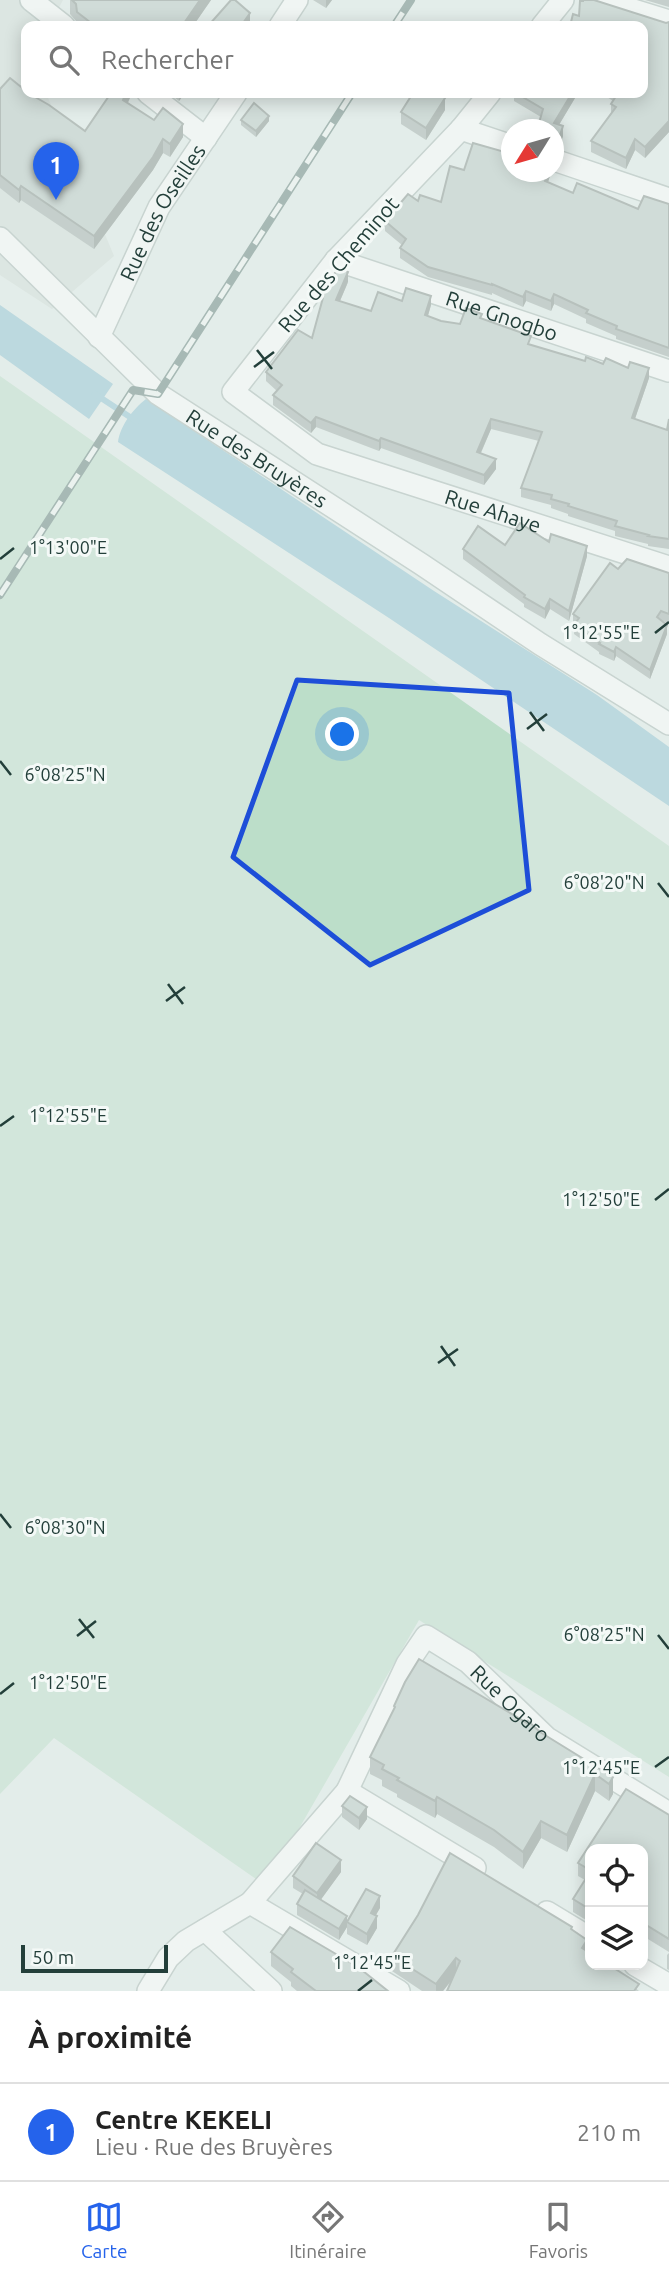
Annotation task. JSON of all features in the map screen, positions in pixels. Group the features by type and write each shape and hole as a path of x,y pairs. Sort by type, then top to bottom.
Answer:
{"street":[{"path":"31,0 58,21"},
{"path":"283,21 297,0"},
{"path":"546,21 563,0"},
{"path":"601,0 669,22"},
{"path":"154,98 205,138"},
{"name":"Rue des Oseilles","path":"99,337 159,206 233,98"},
{"name":"Rue des Cheminot","path":"317,454 233,392 336,260 461,129 486,98"},
{"path":"461,129 501,142"},
{"path":"564,163 669,199"},
{"name":"Rue des Bruyères","path":"0,238 158,394 540,644 669,724"},
{"name":"Rue Gnogbo","path":"336,260 669,371"},
{"name":"Rue Ahaye","path":"317,454 669,567"},
{"name":"Rue Ogaro","path":"347,1791 407,1664 426,1636 468,1662 547,1738 669,1813"},
{"path":"148,1991 168,1958 186,1941 250,1903 347,1791 498,1882"},
{"path":"250,1903 399,1991"},
{"path":"532,1903 585,1935"},
{"path":"205,1930 271,1991"},
{"path":"644,1970 669,1985"}],"highlighted area":[{"path":"297,680 509,693 529,890 370,965 233,857"}],"shaded area":[{"path":"0,0 63,0 52,21 21,21 21,98 48,98 114,256 52,309 0,275"}],"green space":[{"path":"0,376 669,846 669,1777 419,1620 266,1886 54,1738 0,1794"}],"water":[{"path":"0,305 113,384 89,419 0,355"},
{"path":"146,399 434,591 597,695 669,747 669,806 389,618 118,442 128,418"}],"building":[{"path":"72,0 200,0 185,21 89,21 77,12 76,4"},
{"path":"231,0 235,0 250,13 244,21 212,21"},
{"path":"594,0 669,22 669,121 645,147 635,139 626,158 591,141 616,107 611,104 615,98 648,98 648,21 571,21 573,14 579,16 580,1"},
{"path":"10,78 21,87 21,98 37,98 85,131 108,98 124,98 123,100 154,120 163,108 183,124 170,144 163,139 153,157 94,236 21,186 19,190 0,175 0,89"},
{"path":"410,98 445,98 426,128 401,112"},
{"path":"524,98 569,98 556,119 540,119 543,109"},
{"path":"254,103 269,116 256,131 241,120"},
{"path":"473,143 501,151 501,182 547,182 573,193 577,183 638,209 644,196 669,204 669,348 616,329 617,326 586,313 588,310 554,294 551,301 526,291 523,297 492,284 428,267 400,248 406,239 385,221 408,194 418,201 420,195 441,202 450,166 464,170"},
{"path":"339,268 348,272 336,300 371,311 378,292 402,301 406,288 431,296 425,315 441,321 460,324 466,308 482,314 480,318 531,336 528,344 585,361 586,357 603,364 606,358 628,368 630,362 649,368 632,418 667,430 669,419 669,539 615,526 617,521 568,506 569,504 551,499 552,495 521,488 542,432 491,419 477,452 496,459 484,475 381,438 379,441 316,417 311,423 273,395 282,385 266,372 298,330 312,338 327,283"},
{"path":"520,523 549,542 551,534 587,546 569,611 550,599 545,609 524,597 525,595 463,549 478,526 505,545"},
{"path":"627,559 669,573 669,614 661,611 657,617 667,625 650,670 616,647 614,652 599,644 574,625 579,618 573,614 610,563 618,569"},
{"path":"419,1659 527,1723 528,1721 540,1732 613,1777 609,1784 595,1774 567,1835 541,1821 523,1852 494,1830 437,1797 435,1801 397,1780 399,1778 382,1769 384,1765 370,1757 405,1682"},
{"path":"626,1789 669,1815 669,1939 648,1926 648,1844 590,1844"},
{"path":"350,1796 367,1807 359,1818 342,1806"},
{"path":"316,1843 341,1860 317,1893 293,1876"},
{"path":"585,1852 585,1867 578,1863"},
{"path":"450,1853 572,1927 571,1929 585,1939 582,1948 585,1950 585,1970 617,1970 639,1984 634,1991 447,1991 460,1961 456,1958 436,1984 392,1956 418,1915"},
{"path":"585,1880 585,1906 573,1899"},
{"path":"366,1889 380,1896 371,1913 377,1916 367,1934 347,1922"},
{"path":"305,1890 347,1916 339,1929 297,1904"},
{"path":"290,1927 358,1967 388,1991 316,1991 271,1952"}],"waterway":[{"path":"95,394 136,421"}],"railway":[{"path":"397,21 411,0"},
{"path":"0,595 133,390 158,394 349,98"}],"place":[{"name":"Centre KEKELI","path":"56,200"}]}
